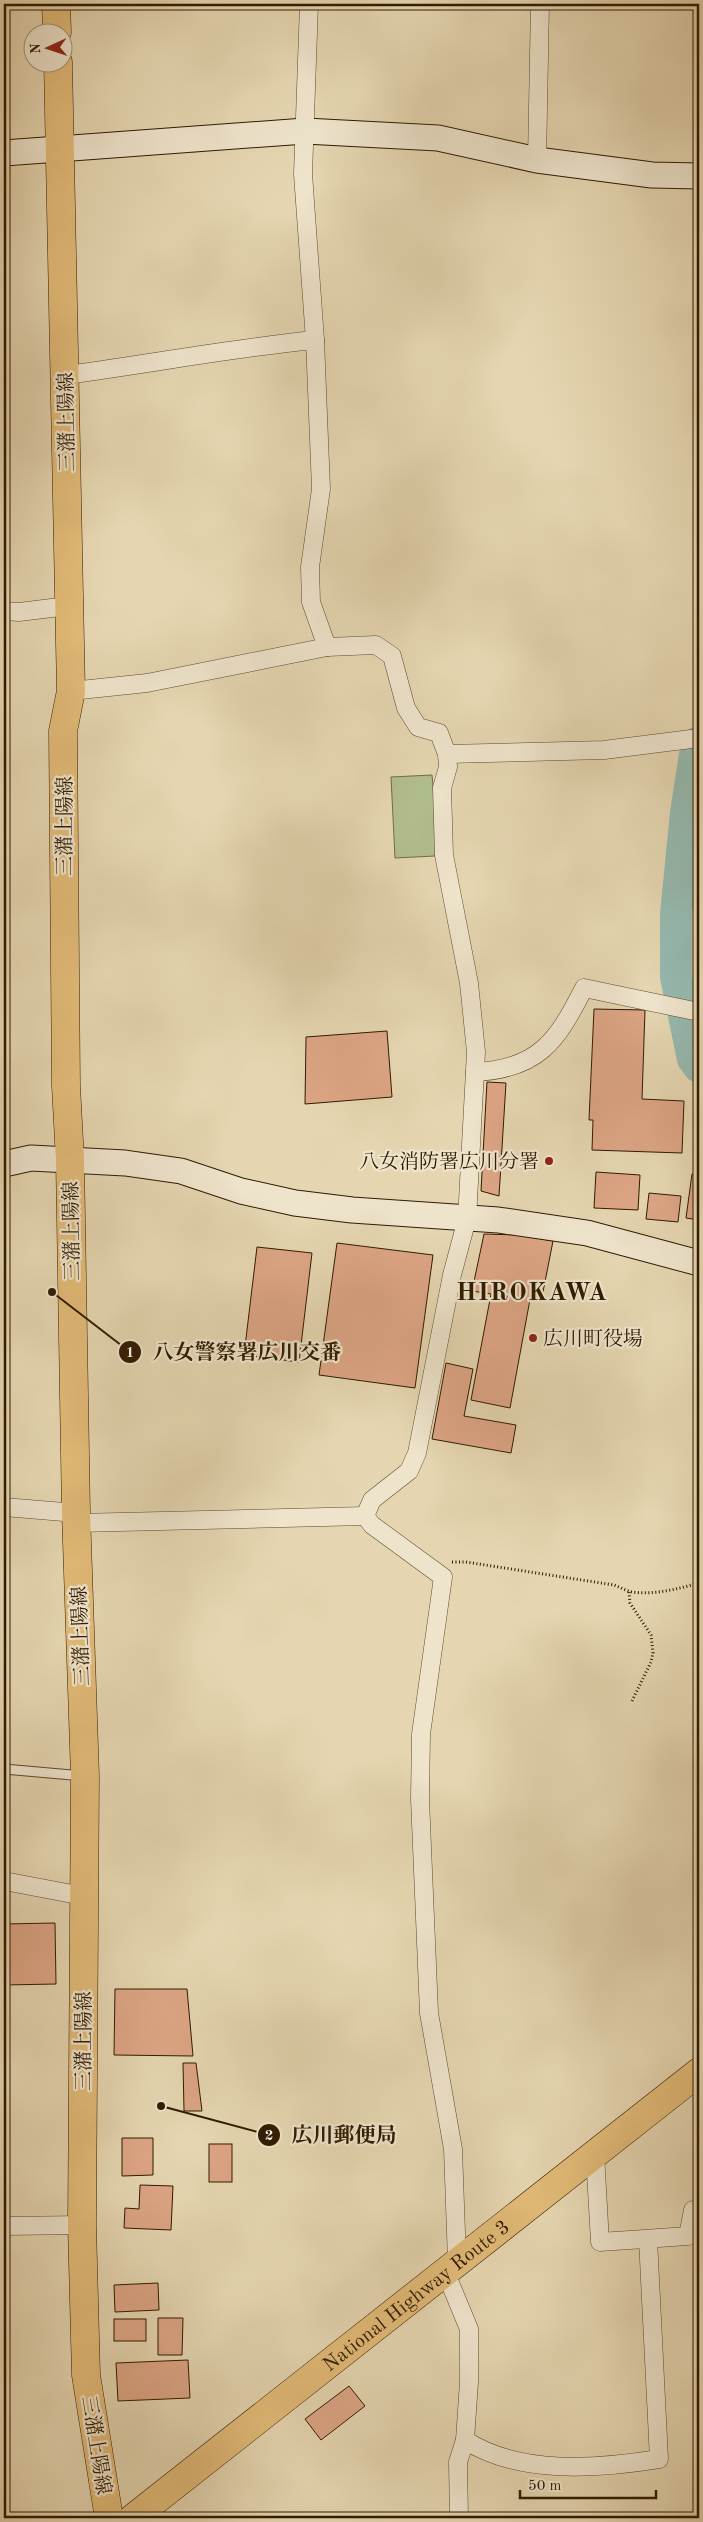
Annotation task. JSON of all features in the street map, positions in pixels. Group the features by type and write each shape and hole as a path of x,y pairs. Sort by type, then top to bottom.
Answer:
{"main road":[{"path":"56,4 57,22"},
{"name":"三潴上陽線","path":"58,72 66,376 70,691 63,732 66,1086 70,1160 76,1518 85,1776 82,2225 86,2375 109,2518"},
{"name":"National Highway Route 3","path":"133,2518 699,2072"}],"street":[{"path":"308,4 304,174 315,340 321,489 310,567 311,602 327,647"},
{"path":"537,160 540,4"},
{"path":"4,153 305,131 438,138 537,160 652,175 699,176"},
{"path":"66,376 183,359 248,347 315,340"},
{"path":"4,611 68,606"},
{"path":"70,691 147,683 327,647 376,645 392,656 406,708 418,727 439,733 447,754 448,767 442,788 444,855 469,983 476,1052 468,1219 452,1275 417,1453 409,1471 372,1500 365,1516"},
{"path":"447,754 604,750 699,738"},
{"path":"475,1072 499,1071 526,1062 551,1044 568,1019 584,988 699,1012"},
{"path":"4,1164 31,1158 125,1163 181,1171 240,1191 295,1203 352,1210 498,1220 587,1233 699,1263"},
{"path":"4,1507 76,1518 365,1516"},
{"path":"365,1516 372,1525 443,1577 421,1734 420,1799 430,2012 453,2149 451,2266 469,2329 469,2382 465,2440 458,2462 460,2518"},
{"path":"4,1881 84,1896"},
{"path":"595,2154 600,2242 688,2236 694,2210"},
{"path":"4,2226 82,2225"},
{"path":"465,2440 483,2452 524,2463 607,2467 659,2459 648,2239"}],"lane":[{"path":"4,1769 85,1776"}],"path":[{"path":"443,1577 451,1562 466,1562 614,1585 624,1588 629,1592 646,1592 699,1584"},
{"path":"629,1592 630,1603 651,1635 652,1642 651,1662 632,1701"}],"green space":[{"path":"432,775 439,850 435,856 395,858 391,777"}],"building":[{"path":"594,1009 645,1010 642,1099 684,1101 682,1153 592,1150 593,1120 589,1120"},
{"path":"387,1031 392,1097 305,1104 306,1037"},
{"path":"487,1082 506,1083 499,1196 481,1191"},
{"path":"596,1172 640,1175 638,1210 594,1208"},
{"path":"692,1174 699,1175 699,1220 686,1218"},
{"path":"649,1193 681,1196 678,1222 646,1219"},
{"path":"484,1234 519,1235 553,1241 542,1297 531,1294 510,1408 471,1400 491,1294 472,1291"},
{"path":"337,1243 433,1255 415,1388 319,1375"},
{"path":"257,1247 312,1253 299,1362 244,1355"},
{"path":"446,1363 473,1369 464,1416 516,1425 511,1453 432,1439"},
{"path":"55,1923 56,1984 4,1985 4,1924"},
{"path":"115,1989 187,1989 193,2056 114,2055"},
{"path":"183,2063 196,2063 202,2111 184,2111"},
{"path":"122,2138 153,2138 153,2175 122,2176"},
{"path":"209,2144 232,2144 232,2182 209,2182"},
{"path":"140,2185 173,2186 171,2230 124,2228 125,2208 139,2209"},
{"path":"158,2283 159,2310 115,2312 114,2285"},
{"path":"158,2318 183,2318 182,2355 158,2355"},
{"path":"114,2319 146,2319 146,2341 114,2341"},
{"path":"188,2360 190,2398 118,2401 116,2363"},
{"path":"349,2386 365,2406 321,2440 305,2419"}],"waterway":[{"path":"699,742 695,755 686,813 676,914 676,977 693,1059 699,1067"}],"place":[{"name":"八女消防署広川分署","path":"549,1161"},
{"name":"八女警察署広川交番","path":"52,1292"},
{"name":"広川町役場","path":"533,1338"},
{"name":"広川郵便局","path":"161,2106"}],"district":[{"name":"HIROKAWA","path":"532,1291"}]}
